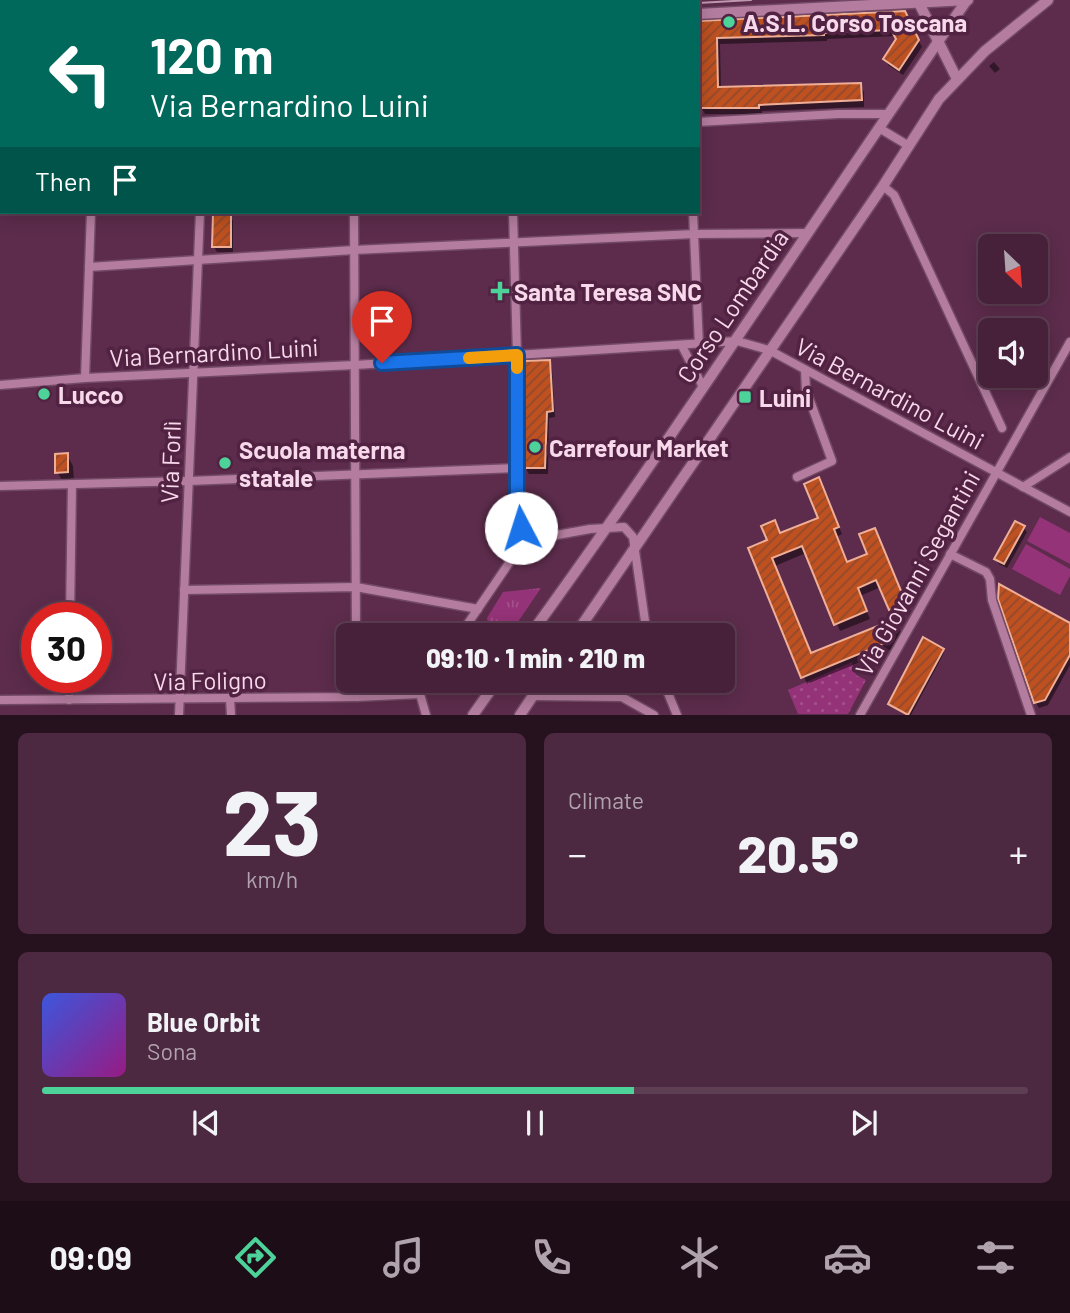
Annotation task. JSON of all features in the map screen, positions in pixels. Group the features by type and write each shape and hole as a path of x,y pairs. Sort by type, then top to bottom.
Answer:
{"street":[{"path":"700,14 969,0"},
{"name":"Corso Lombardia","path":"539,623 609,527 888,114 969,0"},
{"path":"583,623 884,186 939,99 985,51 1048,0"},
{"path":"919,3 957,79"},
{"path":"700,122 888,114"},
{"path":"879,128 909,146"},
{"path":"884,186 894,195 1002,428"},
{"path":"85,378 91,214"},
{"name":"Via Forlì","path":"179,715 200,214"},
{"path":"354,214 356,623"},
{"path":"513,214 517,355 517,514 524,541"},
{"path":"693,214 699,345"},
{"path":"89,267 354,250 694,234 808,233"},
{"name":"Via Bernardino Luini","path":"0,385 737,341 769,350 1070,512"},
{"name":"Via Giovanni Segantini","path":"860,715 1070,342"},
{"path":"682,346 703,387"},
{"path":"797,477 832,461 806,390 805,370"},
{"path":"1023,487 1070,457"},
{"path":"0,486 517,468"},
{"path":"70,602 72,484"},
{"path":"469,623 524,541 624,527 629,531 634,546 645,623"},
{"path":"950,554 986,572 990,579 992,600 1031,715"},
{"path":"184,590 356,587 478,610"},
{"path":"69,693 69,700"},
{"path":"473,715 489,693"},
{"path":"520,715 535,693"},
{"path":"614,693 654,715"},
{"path":"668,693 677,715"},
{"path":"420,694 426,715"},
{"name":"Via Foligno","path":"0,700 230,699 420,694"},
{"path":"533,696 621,697"},
{"path":"230,699 231,715"}],"green space":[{"path":"1040,517 1070,533 1070,564 1027,541"},
{"path":"1026,544 1070,569 1070,576 1060,595 1012,569"},
{"path":"541,588 517,623 488,623 487,618 503,592"},
{"path":"852,662 856,675 866,680 848,714 798,714 788,690"}],"building":[{"path":"905,11 919,40 899,70 883,59 896,39 891,30 717,38 718,87 861,83 862,100 759,105 759,108 700,108 700,21"},
{"path":"213,214 231,214 231,247 212,247"},
{"path":"550,360 553,411 547,412 545,468 524,468 524,361"},
{"path":"68,453 68,472 55,473 55,454"},
{"path":"819,477 839,527 834,529 847,562 867,554 859,534 875,528 906,603 889,610 876,580 858,588 867,611 834,625 802,546 772,558 811,653 880,625 882,629 898,623 888,642 801,678 748,548 767,540 761,526 775,520 780,533 818,518 804,484"},
{"path":"1015,521 1025,526 1004,564 994,559"},
{"path":"999,584 1070,623 1070,655 1045,700 1034,703 998,599"},
{"path":"923,637 944,649 908,715 888,704"}],"tram line":[{"path":"700,3 751,0"}],"slow traffic":[{"path":"469,358 517,355 517,368"}],"place":[{"name":"A.S.L. Corso Toscana","path":"729,22"},
{"name":"Santa Teresa SNC","path":"500,291"},
{"name":"Lucco","path":"44,394"},
{"name":"Luini","path":"745,397"},
{"name":"Carrefour Market","path":"535,447"},
{"name":"Scuola materna statale","path":"225,463"}],"route":[{"path":"382,363 517,355 517,514 521,528"}]}
